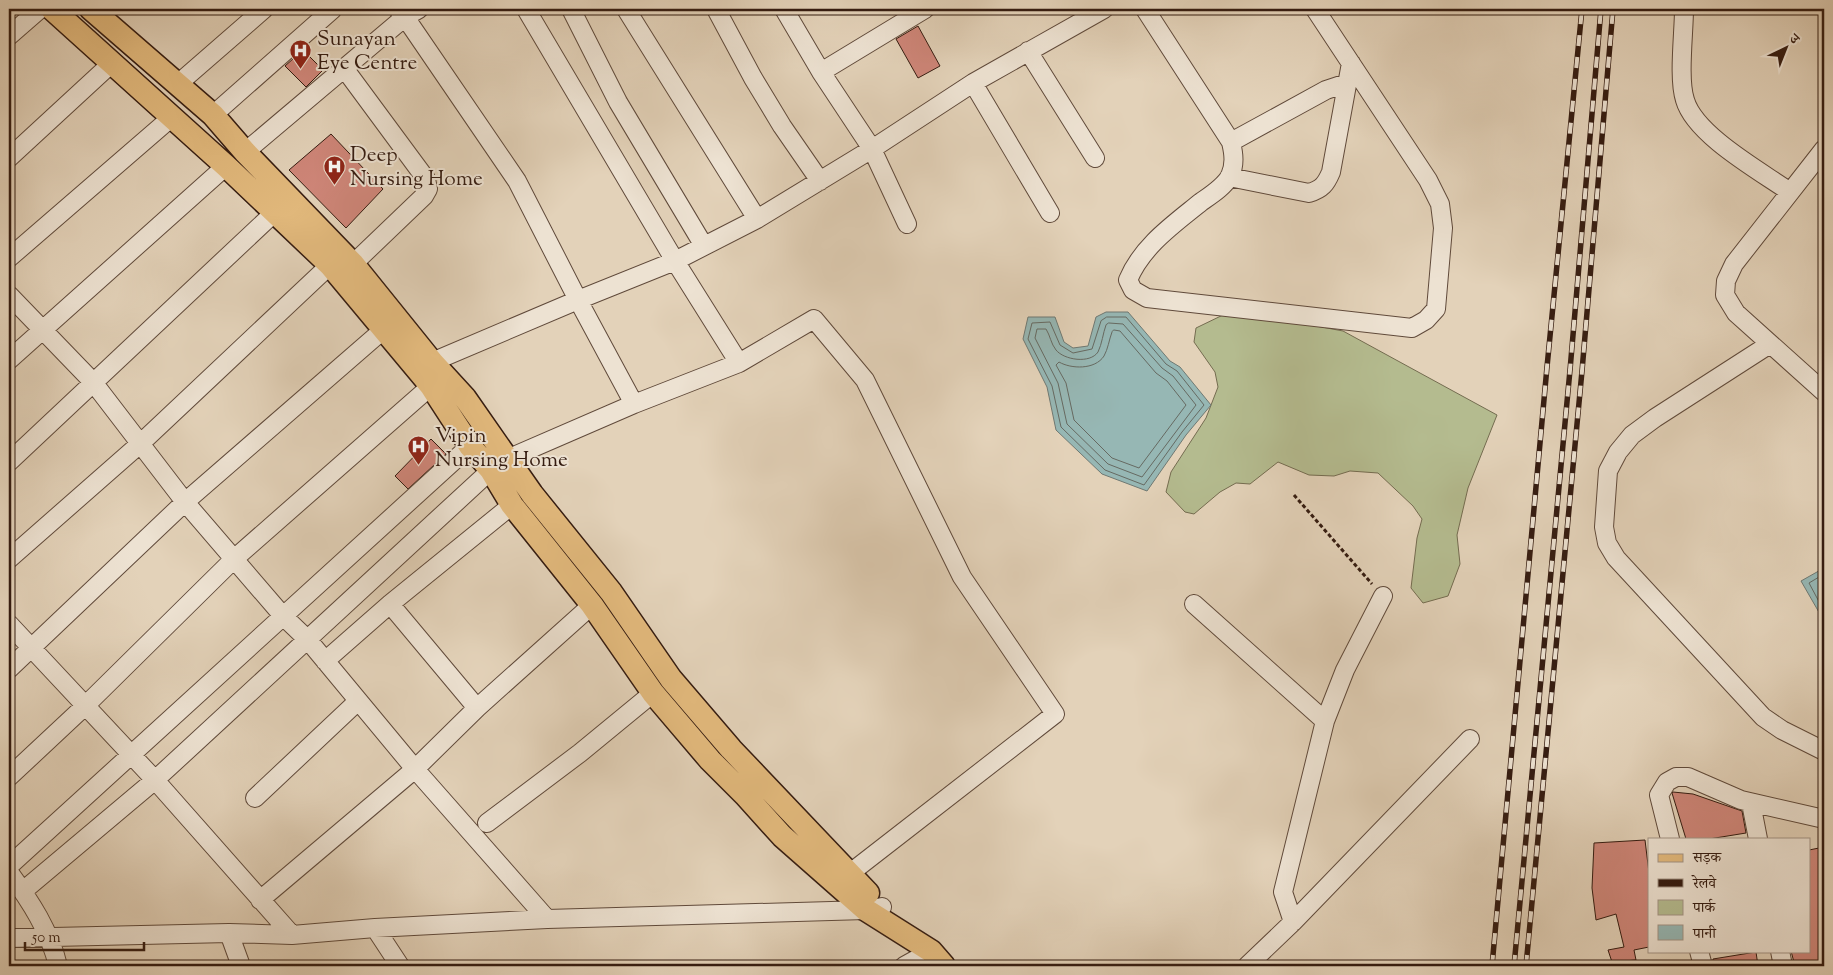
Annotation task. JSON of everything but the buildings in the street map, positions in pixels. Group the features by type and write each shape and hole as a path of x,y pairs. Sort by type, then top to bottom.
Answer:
{"main road":[{"path":"52,9 226,166 330,265 430,386 470,446 499,465 532,494 611,592 671,680 731,749 849,874 874,908"},
{"path":"100,11 213,114 245,152 352,264 432,362 465,398 499,465 512,505 592,605 653,693 710,760 782,836 938,958"}],"street":[{"path":"9,36 40,9"},
{"path":"179,83 264,9"},
{"path":"213,114 333,9"},
{"path":"526,9 674,261 739,363"},
{"path":"571,9 618,102 704,246"},
{"path":"626,9 757,219"},
{"path":"716,9 777,118 820,181"},
{"path":"821,72 925,9"},
{"path":"432,362 674,261 757,219 872,149 973,83 1104,9"},
{"path":"1145,9 1232,142 1235,160 1229,178 1168,228 1150,246 1133,268 1128,280 1133,290 1148,298 1412,328 1426,320 1436,309 1443,228 1440,204 1428,180 1315,9"},
{"path":"1684,9 1682,85 1685,101 1695,120 1713,138 1790,192"},
{"path":"790,11 821,72 872,149 907,224"},
{"path":"245,152 408,12 517,181 634,404"},
{"path":"1028,52 1095,158"},
{"path":"9,158 112,63"},
{"path":"1229,178 1309,193 1320,190 1330,172 1351,63"},
{"path":"344,68 426,179 428,189 424,196 352,264"},
{"path":"973,83 1050,213"},
{"path":"1232,142 1326,90 1347,83"},
{"path":"9,258 172,117"},
{"path":"1824,149 1734,264 1726,281 1725,295 1736,313 1824,392"},
{"path":"9,360 226,166"},
{"path":"9,462 275,212"},
{"path":"9,559 141,443 330,265"},
{"path":"9,295 93,382 185,502 283,616 308,640 414,769 547,920"},
{"path":"23,891 155,780 499,465 634,404 739,363 814,319 865,380 962,577 1055,714 849,874"},
{"path":"9,669 185,502 383,330"},
{"path":"1770,344 1655,418 1632,436 1618,452 1608,471 1604,527 1607,543 1616,558 1763,716 1782,730 1824,751"},
{"path":"9,777 86,705 234,559 430,386"},
{"path":"9,866 470,446"},
{"path":"324,661 390,604 512,505"},
{"path":"1293,922 1282,892 1325,721 1345,670 1383,596"},
{"path":"390,604 477,708"},
{"path":"1194,604 1325,721"},
{"path":"260,900 414,769 477,708 592,605"},
{"path":"9,624 155,780 292,935"},
{"path":"487,823 580,754 653,693"},
{"path":"255,798 358,701"},
{"path":"1247,966 1293,922 1470,739"},
{"path":"1670,838 1659,795 1667,782 1676,777 1688,777 1751,803 1824,819"},
{"path":"1751,803 1758,838"},
{"path":"9,872 23,891 50,937 58,966"},
{"path":"9,938 229,933 292,935 375,928 547,920 874,908"},
{"path":"375,928 400,966"},
{"path":"229,933 241,966"},
{"path":"1699,952 1703,966"},
{"path":"1780,952 1783,966"},
{"path":"904,966 938,958"}],"path":[{"path":"1294,495 1383,596"}],"green space":[{"path":"1225,314 1284,320 1343,331 1497,415 1468,488 1457,535 1460,564 1448,596 1423,603 1411,588 1417,538 1422,519 1413,506 1378,473 1350,471 1334,476 1309,475 1278,462 1250,484 1236,483 1220,492 1194,514 1185,512 1166,492 1171,472 1206,418 1218,387 1215,372 1194,342 1196,328"}],"water":[{"path":"1106,312 1128,312 1170,361 1180,367 1211,405 1186,435 1147,491 1102,474 1056,430 1047,387 1023,339 1028,317 1055,317 1064,342 1073,348 1088,346 1096,317"},
{"path":"1824,568 1824,621 1801,581"}],"railway":[{"path":"1492,966 1582,9"},
{"path":"1514,966 1570,370 1601,9"},
{"path":"1526,966 1582,371 1613,9"}],"place":[{"name":"Sunayan Eye Centre","path":"301,69"},
{"name":"Deep Nursing Home","path":"334,185"},
{"name":"Vipin Nursing Home","path":"419,466"}]}
